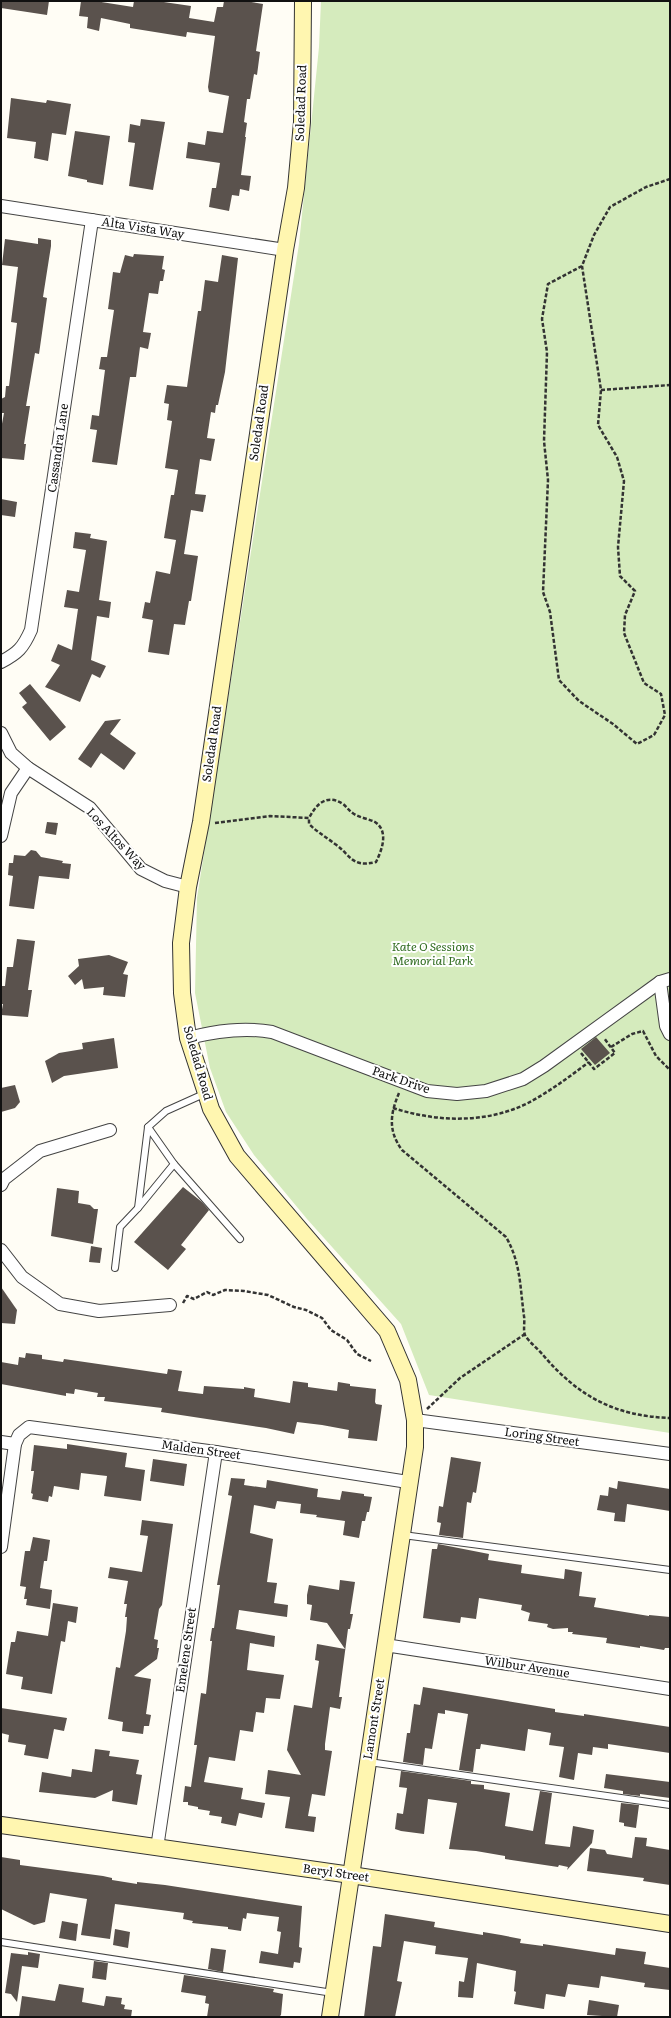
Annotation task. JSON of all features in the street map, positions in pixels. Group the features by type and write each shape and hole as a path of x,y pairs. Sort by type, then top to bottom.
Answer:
{"street":[{"name":"Soledad Road","path":"304,1 302,122 296,188 285,250 201,822 188,886 181,943 182,993 188,1038 211,1109 237,1156 387,1331 408,1380 415,1420"},
{"name":"Alta Vista Way","path":"1,206 285,250"},
{"name":"Cassandra Lane","path":"1,662 15,655 24,645 31,630 92,220"},
{"name":"Los Altos Way","path":"1,733 11,753 28,768 90,808 142,869 165,881 188,886"},
{"path":"1,836 11,793 28,768"},
{"name":"Park Drive","path":"188,1038 238,1029 272,1032 427,1091 457,1094 486,1091 522,1079 544,1066 665,980"},
{"name":"Park Drive","path":"665,980 666,1026 670,1034"},
{"path":"1,1185 4,1179 40,1151 110,1130"},
{"path":"1,1250 22,1277 60,1304 99,1311 170,1305"},
{"name":"Loring Street","path":"415,1420 670,1454"},
{"name":"Lamont Street","path":"330,2017 408,1482 415,1447 415,1420"},
{"name":"Malden Street","path":"15,1444 19,1435 30,1427 216,1452 408,1482"},
{"path":"1,1442 15,1444 1,1547"},
{"name":"Emelene Street","path":"157,1848 216,1452"},
{"name":"Wilbur Avenue","path":"385,1645 670,1688"},
{"name":"Beryl Street","path":"1,1825 351,1875 670,1924"}],"lane":[{"path":"138,1208 148,1127 166,1111 206,1093"},
{"path":"148,1127 174,1164 240,1239"},
{"path":"115,1268 120,1227 138,1208 174,1164"},
{"path":"401,1535 670,1570"},
{"path":"367,1762 670,1806"},
{"path":"1,1942 333,1993"}],"path":[{"path":"582,266 548,284 542,319 547,352 544,441 548,480 543,592 550,612 559,680 579,701 613,724 637,744 654,735 665,715 661,694 644,683 624,633 626,615 635,591 620,576 618,547 624,481 617,458 598,425 601,390 582,266 594,235 610,207 646,187 670,179"},
{"path":"601,390 670,385"},
{"path":"324,801 334,801 343,804 349,811 361,818 374,822 380,827 383,836 380,854 376,862 367,864 349,859 335,844 326,839 309,824 309,818 316,805 324,801"},
{"path":"201,822 221,823 270,816 309,818"},
{"path":"574,1044 594,1069 615,1053 596,1028"},
{"path":"611,1047 632,1034 644,1031 656,1056 670,1070"},
{"path":"403,1083 393,1108 392,1120 395,1140 402,1150 506,1237 514,1251 518,1265 525,1334 557,1371 583,1393 615,1410 654,1418 670,1418"},
{"path":"170,1305 179,1310 187,1296 194,1299 207,1292 213,1295 225,1290 244,1291 268,1295 322,1318 330,1330 347,1340 357,1354 372,1361"},
{"path":"415,1420 460,1378 525,1334"}],"green space":[{"name":"Kate O Sessions Memorial Park","path":"321,1 670,1 670,1433 429,1395 401,1324 307,1219 254,1155 226,1112 210,1068 195,993 197,898 299,244 319,47"}],"building":[{"path":"1,1 49,1 47,15 1,8"},
{"path":"81,1 95,1 133,7 134,1 157,1 191,6 189,18 214,22 217,7 223,7 224,1 245,1 263,4 256,51 260,52 257,75 254,74 250,99 247,99 244,122 247,123 241,175 251,176 249,191 240,189 239,196 232,195 229,211 209,207 212,188 216,188 220,163 186,158 188,142 205,145 207,131 223,133 229,96 209,92 208,87 215,36 187,32 186,37 130,28 130,24 101,18 99,31 87,28 88,17 79,16"},
{"path":"11,98 46,103 47,100 71,104 66,135 52,133 48,161 34,158 36,142 7,138"},
{"path":"141,119 165,122 153,190 129,186 135,143 128,142 130,124 140,126"},
{"path":"75,131 110,136 103,185 68,176"},
{"path":"38,238 51,240 51,246 43,297 47,298 39,354 35,353 26,406 30,406 24,444 26,444 24,460 1,458 1,429 4,413 1,413 1,399 5,397 6,386 9,386 17,323 11,322 18,267 2,265 5,239 38,244"},
{"path":"134,254 164,256 162,269 165,270 163,281 160,281 158,294 149,293 143,332 151,333 148,349 140,347 136,377 130,377 117,465 92,462 97,430 90,429 92,415 99,416 105,370 99,369 101,357 107,357 114,310 108,309 113,272 120,273 125,255 133,257"},
{"path":"222,255 238,258 225,372 218,405 216,405 215,413 211,412 207,438 215,439 211,461 200,459 195,494 206,495 203,512 191,510 184,554 198,556 191,601 189,601 185,625 174,624 169,655 148,652 153,620 142,618 145,602 150,603 156,571 170,574 176,540 164,538 171,495 174,495 178,470 165,468 172,421 167,420 169,404 164,403 167,385 187,387 198,311 201,311 205,280 218,282"},
{"path":"1,499 17,502 15,517 1,515"},
{"path":"75,532 91,534 90,538 107,541 99,600 111,602 109,618 97,616 91,660 106,666 100,678 92,674 80,702 45,687 60,665 51,661 58,644 72,650 78,609 64,607 67,590 79,592 86,550 73,548"},
{"path":"30,684 66,727 50,741 22,707 27,703 19,693"},
{"path":"121,719 110,734 136,753 124,770 101,753 91,768 78,759 105,721"},
{"path":"47,822 58,823 56,835 45,833"},
{"path":"31,850 36,851 41,857 71,864 69,879 39,876 34,909 9,906 13,876 8,875 9,863 13,863 14,855 25,856"},
{"path":"17,939 35,941 28,990 32,990 28,1017 1,1015 3,1004 1,1004 1,986 5,986 7,967 13,967"},
{"path":"109,955 128,962 123,974 128,975 125,997 103,995 104,987 84,989 82,979 75,985 68,976 79,966 78,959"},
{"path":"596,1037 610,1053 595,1065 581,1049"},
{"path":"114,1038 118,1068 64,1076 52,1083 45,1061 59,1053 83,1049 82,1043"},
{"path":"15,1085 20,1102 15,1108 1,1112 1,1088"},
{"path":"183,1187 202,1202 209,1210 181,1245 186,1249 168,1270 134,1242"},
{"path":"57,1188 79,1191 78,1203 90,1205 94,1209 98,1209 93,1244 51,1236"},
{"path":"91,1246 102,1248 100,1263 89,1262"},
{"path":"1,1287 17,1310 15,1324 1,1323"},
{"path":"26,1353 42,1355 42,1359 63,1362 64,1359 167,1374 168,1369 182,1371 178,1391 203,1394 204,1386 244,1389 244,1387 255,1389 254,1397 290,1403 293,1381 308,1383 308,1387 337,1391 338,1382 350,1384 350,1386 376,1389 375,1402 376,1404 382,1405 377,1441 348,1438 349,1430 322,1425 297,1422 294,1434 266,1428 161,1412 162,1408 104,1401 105,1397 97,1397 98,1393 75,1389 74,1394 66,1393 66,1396 1,1384 1,1362 18,1365 19,1357 25,1358"},
{"path":"67,1444 127,1453 125,1467 145,1470 141,1501 104,1496 107,1476 81,1473 79,1490 54,1486 52,1497 49,1496 48,1502 32,1499 33,1494 31,1493 34,1471 31,1471 34,1445 67,1449"},
{"path":"451,1457 481,1462 476,1493 473,1492 471,1503 467,1502 463,1538 439,1535 441,1523 437,1522 439,1506 443,1507"},
{"path":"153,1459 187,1464 184,1486 150,1481"},
{"path":"231,1478 245,1479 244,1485 266,1488 267,1480 318,1489 317,1497 340,1500 342,1491 364,1494 364,1496 372,1497 369,1512 367,1512 365,1521 362,1521 359,1538 343,1535 345,1521 300,1513 301,1504 277,1501 275,1509 254,1505 250,1533 273,1539 267,1582 277,1583 274,1603 288,1605 287,1617 239,1610 236,1629 275,1636 274,1647 250,1643 247,1670 284,1675 280,1699 266,1698 264,1713 256,1712 253,1732 240,1730 235,1761 209,1757 204,1782 243,1788 241,1799 265,1803 262,1818 239,1813 236,1826 221,1823 222,1817 209,1815 210,1811 198,1809 198,1807 188,1805 188,1802 183,1802 185,1786 191,1787 197,1745 194,1745 201,1693 206,1694 212,1641 210,1641 212,1628 214,1628 220,1585 217,1585 232,1496 228,1495"},
{"path":"618,1481 670,1489 670,1511 627,1504 625,1522 614,1521 615,1513 597,1510 600,1495 608,1496 609,1487 617,1489"},
{"path":"142,1520 173,1524 162,1605 159,1609 154,1639 158,1640 157,1648 159,1648 157,1659 134,1676 151,1679 146,1714 151,1715 149,1726 144,1726 143,1734 122,1731 123,1722 108,1719 116,1667 120,1668 126,1631 127,1617 125,1617 127,1604 124,1604 128,1581 108,1578 110,1567 142,1572 148,1536 140,1535"},
{"path":"33,1537 50,1540 47,1561 44,1561 40,1588 52,1590 50,1609 26,1605 27,1599 24,1599 26,1587 20,1586 25,1551 30,1551"},
{"path":"438,1544 489,1554 488,1560 522,1565 521,1573 564,1579 565,1569 582,1572 579,1596 596,1598 594,1607 649,1616 670,1617 670,1648 665,1648 664,1650 606,1643 607,1638 572,1634 573,1632 568,1632 568,1628 553,1629 547,1627 548,1624 528,1621 530,1613 521,1610 522,1605 479,1598 476,1619 461,1617 460,1623 423,1618 432,1549 437,1549"},
{"path":"340,1580 355,1582 350,1614 353,1614 350,1629 348,1629 339,1697 342,1697 340,1709 330,1707 325,1750 332,1751 325,1796 312,1794 308,1816 316,1817 314,1832 285,1828 290,1797 265,1794 268,1770 301,1775 287,1750 294,1705 312,1708 319,1661 315,1660 317,1644 345,1649 327,1623 310,1620 312,1605 307,1604 309,1585 339,1590"},
{"path":"53,1603 78,1607 76,1623 68,1621 65,1642 61,1641 52,1694 21,1689 23,1677 6,1674 11,1642 15,1642 17,1631 48,1636"},
{"path":"423,1687 555,1709 555,1712 584,1716 584,1714 670,1727 670,1753 608,1744 608,1749 593,1747 592,1755 578,1753 574,1780 559,1777 564,1747 549,1745 551,1733 528,1729 525,1751 481,1744 480,1749 476,1749 473,1772 459,1770 468,1714 445,1710 445,1714 438,1713 432,1749 425,1748 423,1765 403,1762 407,1733 410,1733 414,1704 420,1705"},
{"path":"1,1708 67,1718 64,1731 54,1729 48,1759 24,1755 26,1745 8,1742 9,1735 1,1733"},
{"path":"95,1749 110,1751 109,1756 139,1760 136,1774 142,1775 137,1805 112,1801 113,1790 95,1798 39,1792 42,1772 71,1777 72,1769 92,1772"},
{"path":"401,1771 471,1781 471,1784 484,1785 484,1789 510,1793 505,1826 533,1831 540,1791 552,1793 545,1844 570,1847 573,1826 594,1830 592,1843 567,1870 568,1867 559,1865 558,1867 505,1859 505,1856 476,1851 449,1849 457,1803 428,1799 424,1834 395,1829 397,1813 403,1814 407,1788 399,1787"},
{"path":"606,1774 670,1782 670,1798 640,1794 640,1796 623,1794 623,1791 604,1788"},
{"path":"621,1803 639,1805 636,1828 624,1826 624,1823 619,1822"},
{"path":"635,1837 647,1838 646,1846 670,1850 670,1885 643,1881 644,1878 587,1871 590,1848 605,1850 607,1854 632,1858"},
{"path":"1,1857 20,1860 20,1865 103,1876 112,1878 112,1880 137,1884 137,1882 165,1885 302,1906 299,1947 302,1948 300,1963 294,1962 293,1968 259,1963 261,1951 278,1954 281,1932 277,1931 279,1917 247,1913 246,1919 243,1918 241,1931 228,1929 228,1927 192,1923 193,1921 183,1919 184,1913 115,1904 110,1939 81,1935 87,1899 50,1893 45,1922 34,1925 1,1909"},
{"path":"385,1914 435,1922 434,1927 483,1935 483,1932 521,1939 520,1943 543,1946 543,1944 615,1955 616,1948 646,1952 644,1964 670,1968 670,1990 644,1987 645,1983 601,1976 599,1988 568,1984 565,1997 546,1994 544,2009 514,2004 516,1992 514,1991 516,1971 477,1963 473,1998 458,1997 459,1981 464,1982 468,1958 435,1954 436,1946 404,1941 397,1981 402,1982 395,2017 364,2017 373,1946 381,1947"},
{"path":"62,1921 78,1924 76,1941 59,1938"},
{"path":"115,1929 130,1932 128,1948 113,1945"},
{"path":"211,1948 226,1950 223,1972 208,1969"},
{"path":"28,1952 40,1954 38,1968 22,1966 17,2002 11,1994 5,1993 11,1953 28,1955"},
{"path":"94,1961 108,1963 106,1980 92,1978"},
{"path":"184,1975 274,1989 273,1992 283,1994 281,2015 279,2017 207,2017 209,2004 205,2003 206,1996 181,1992"},
{"path":"59,1984 84,1988 82,2002 104,2006 106,1996 122,1998 121,2004 125,2005 124,2009 132,2010 131,2017 19,2017 22,1996 55,2001"},
{"path":"589,2000 619,2005 617,2017 587,2015"}]}
